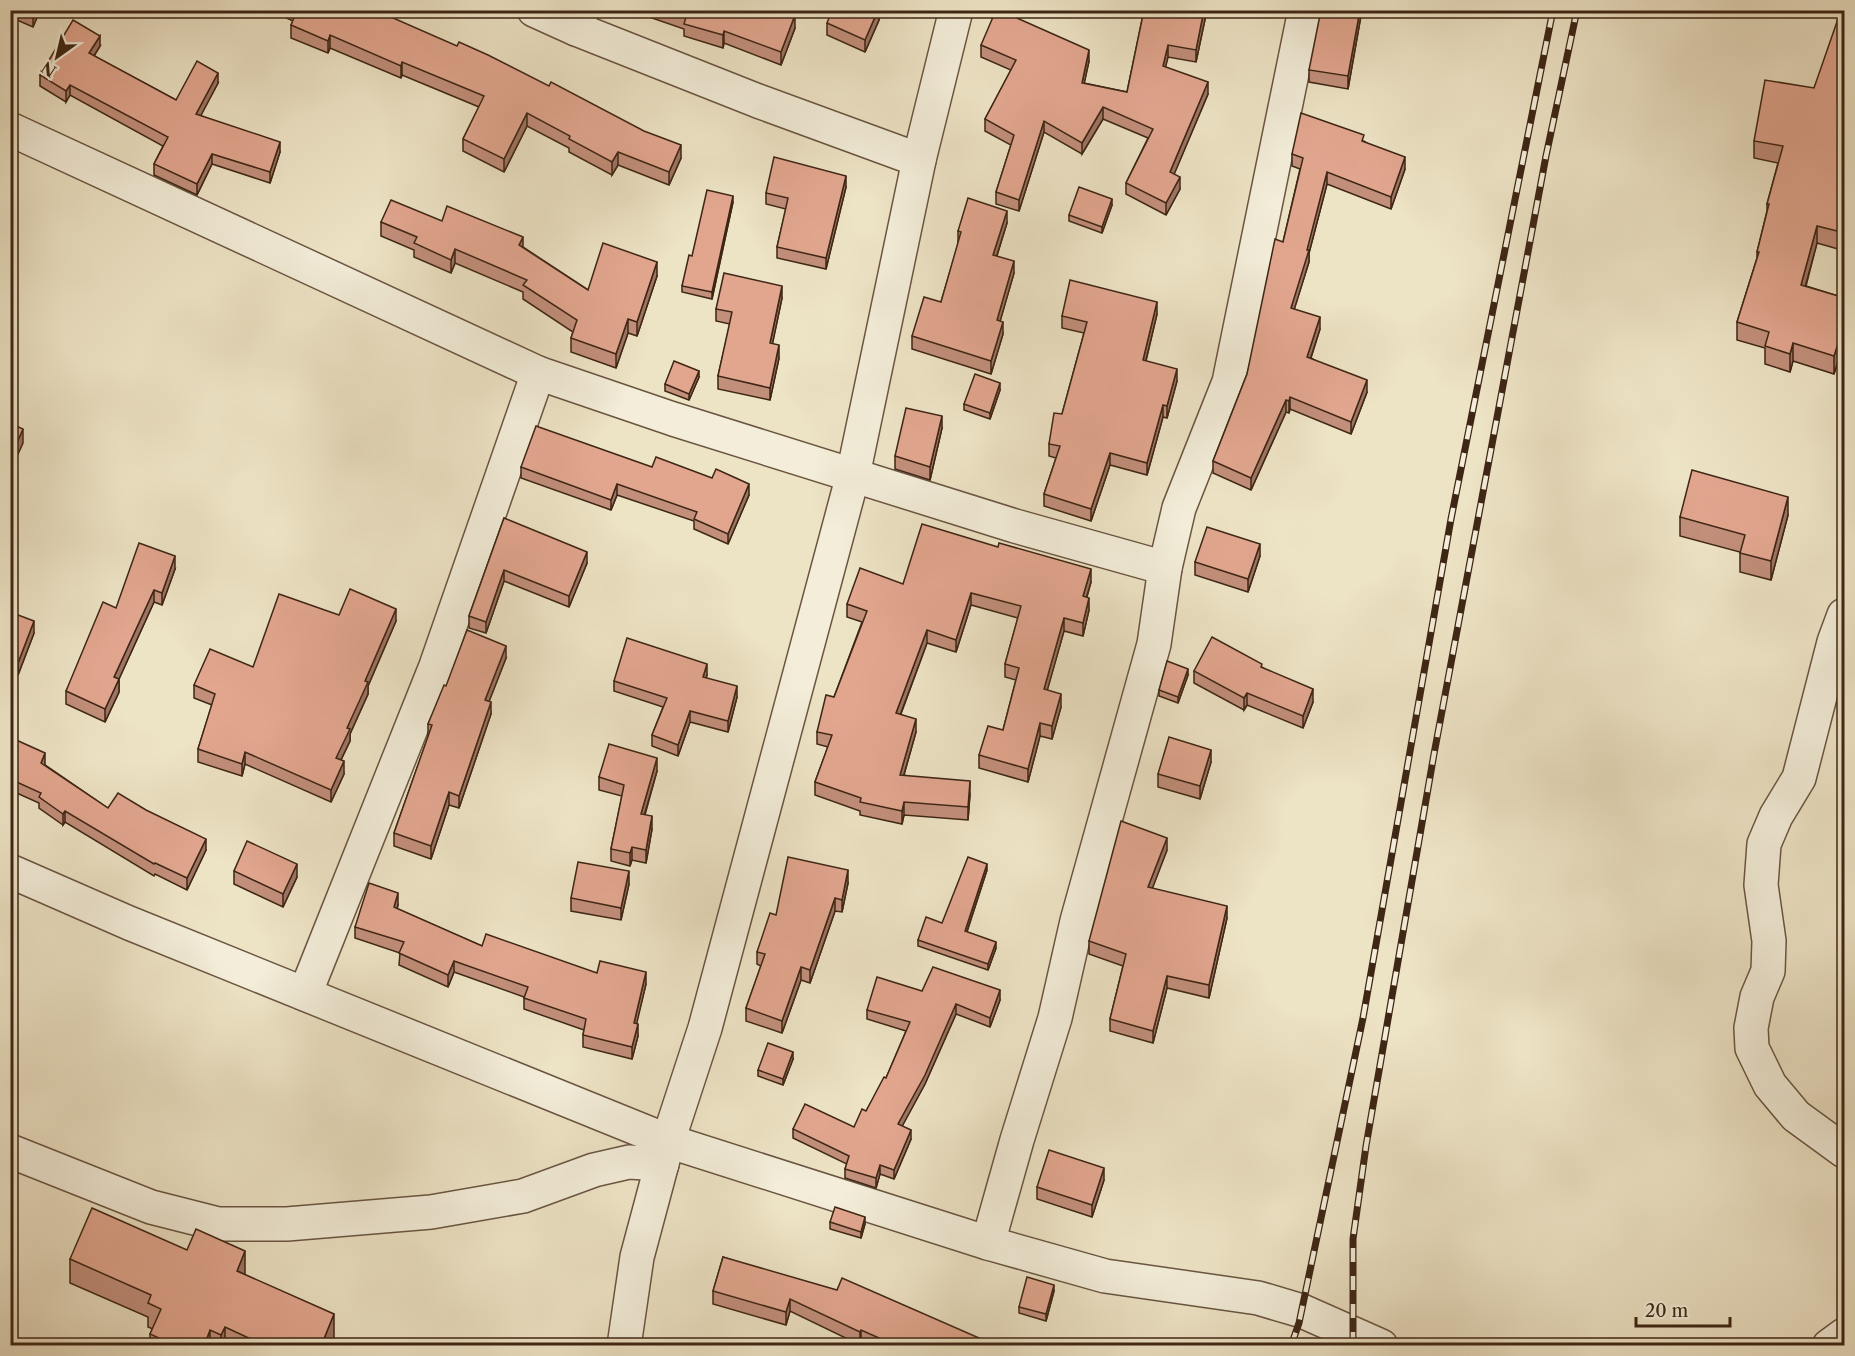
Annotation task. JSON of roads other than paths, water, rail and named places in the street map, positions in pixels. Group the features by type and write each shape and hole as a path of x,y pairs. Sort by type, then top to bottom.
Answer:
{"street":[{"path":"534,10 579,20 758,101 919,160"},
{"path":"624,1346 637,1257 665,1152 705,1028 853,474 919,160 956,10"},
{"path":"988,1243 1055,1018 1077,921 1154,644 1166,568 1179,508 1229,382 1305,10"},
{"path":"10,129 538,373 673,419 1015,526 1166,568"},
{"path":"305,994 436,666 538,373"},
{"path":"1845,615 1834,642 1799,778 1776,816 1764,844 1761,885 1769,941 1768,971 1757,997 1751,1028 1752,1048 1770,1085 1796,1116 1845,1151"},
{"path":"10,871 129,923 305,994 665,1152 1105,1275 1258,1298 1302,1311 1381,1346"},
{"path":"10,1151 151,1207 218,1224 287,1224 431,1212 523,1196 594,1170 665,1152"},
{"path":"1829,1346 1845,1335"}],"railway":[{"path":"1291,1346 1299,1323 1363,1018 1451,519 1553,10"},
{"path":"1353,1346 1353,1239 1366,1146 1434,754 1546,156 1577,10"}]}
